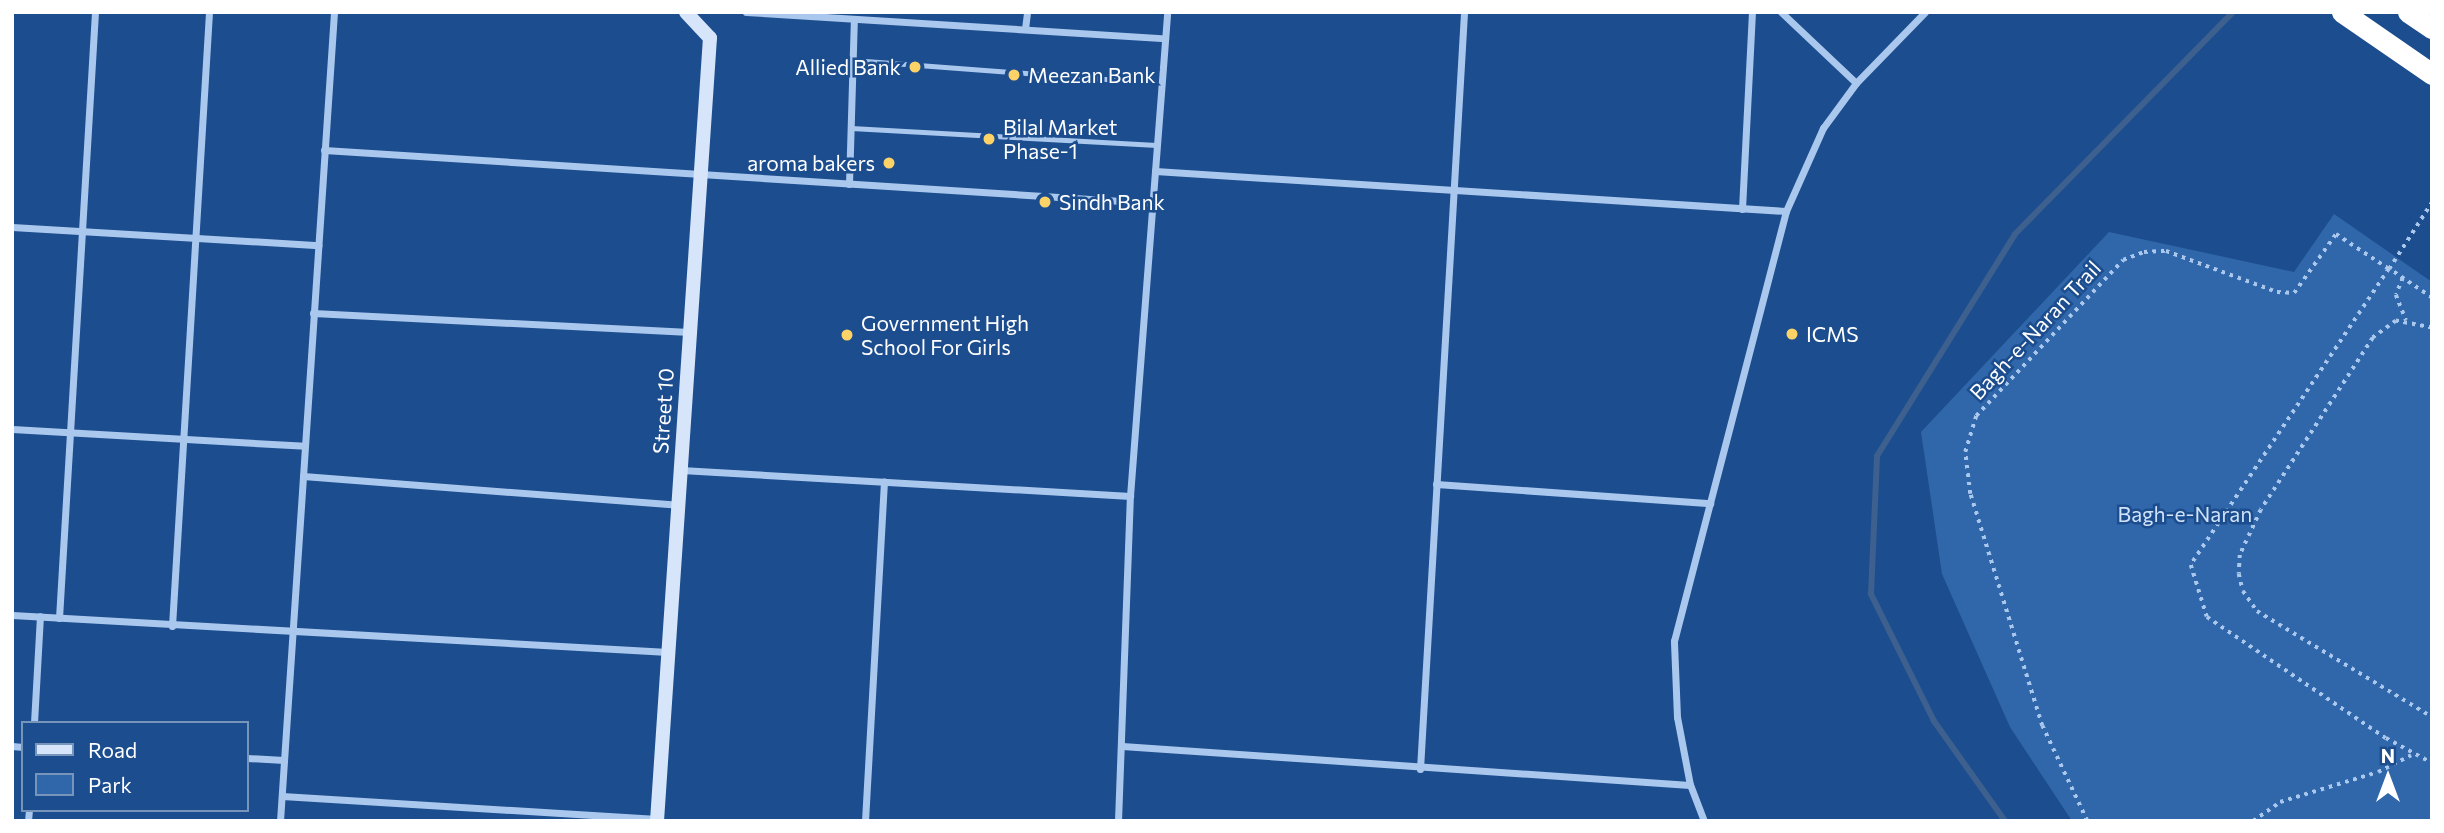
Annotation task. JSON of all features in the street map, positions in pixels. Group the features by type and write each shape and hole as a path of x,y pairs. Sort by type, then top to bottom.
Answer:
{"highway":[{"path":"2342,12 2432,74"},
{"path":"2408,12 2432,28"}],"street":[{"path":"59,618 95,12"},
{"path":"172,626 208,12"},
{"path":"280,821 334,12"},
{"name":"Street 10","path":"657,820 710,38 686,12"},
{"path":"746,12 853,19 881,16 1165,38"},
{"path":"1026,29 1027,12"},
{"path":"1118,821 1130,496 1167,12"},
{"path":"1420,769 1464,12"},
{"path":"1742,209 1752,12"},
{"path":"1781,12 1856,83"},
{"path":"1704,821 1690,785 1677,717 1674,641 1786,211 1824,128 1856,83 1925,12"},
{"path":"849,184 853,19"},
{"path":"324,150 1152,203"},
{"path":"1155,171 1786,211"},
{"path":"12,227 318,245"},
{"path":"313,313 690,332"},
{"path":"12,429 305,446"},
{"path":"680,470 1130,496"},
{"path":"303,476 678,505"},
{"path":"865,821 884,482"},
{"path":"1436,484 1710,503"},
{"path":"12,615 668,652"},
{"path":"34,721 40,616"},
{"path":"1122,746 1420,769 1690,785"},
{"path":"248,758 284,760"},
{"path":"282,796 657,820"}],"lane":[{"path":"852,61 1118,80"},
{"path":"850,128 1157,145"}],"path":[{"path":"2432,202 2191,565 2207,617 2412,755 2432,763"},
{"name":"Bagh-e-Naran Trail","path":"2087,821 2042,726 1970,494 1965,452 1976,416 2123,260 2144,252 2166,251 2277,292 2294,293 2336,234 2389,269"},
{"path":"2389,269 2432,298"},
{"path":"2403,278 2396,295 2406,320"},
{"path":"2432,328 2406,320 2383,327 2373,338 2261,510 2240,555 2239,574 2243,591 2257,611 2432,717"},
{"path":"2253,821 2280,802 2378,772 2412,755"}],"green space":[{"name":"Bagh-e-Naran","path":"2334,214 2432,282 2432,821 2072,821 2010,727 1942,574 1921,432 2109,232 2294,272"}],"waterway":[{"path":"2005,821 1934,721 1871,594 1877,456 2015,234 2233,12"}],"place":[{"name":"Allied Bank","path":"915,67"},
{"name":"Meezan Bank","path":"1014,75"},
{"name":"Bilal Market Phase-1","path":"989,139"},
{"name":"aroma bakers","path":"889,163"},
{"name":"Sindh Bank","path":"1045,202"},
{"name":"ICMS","path":"1792,334"},
{"name":"Government High School For Girls","path":"847,335"}]}
